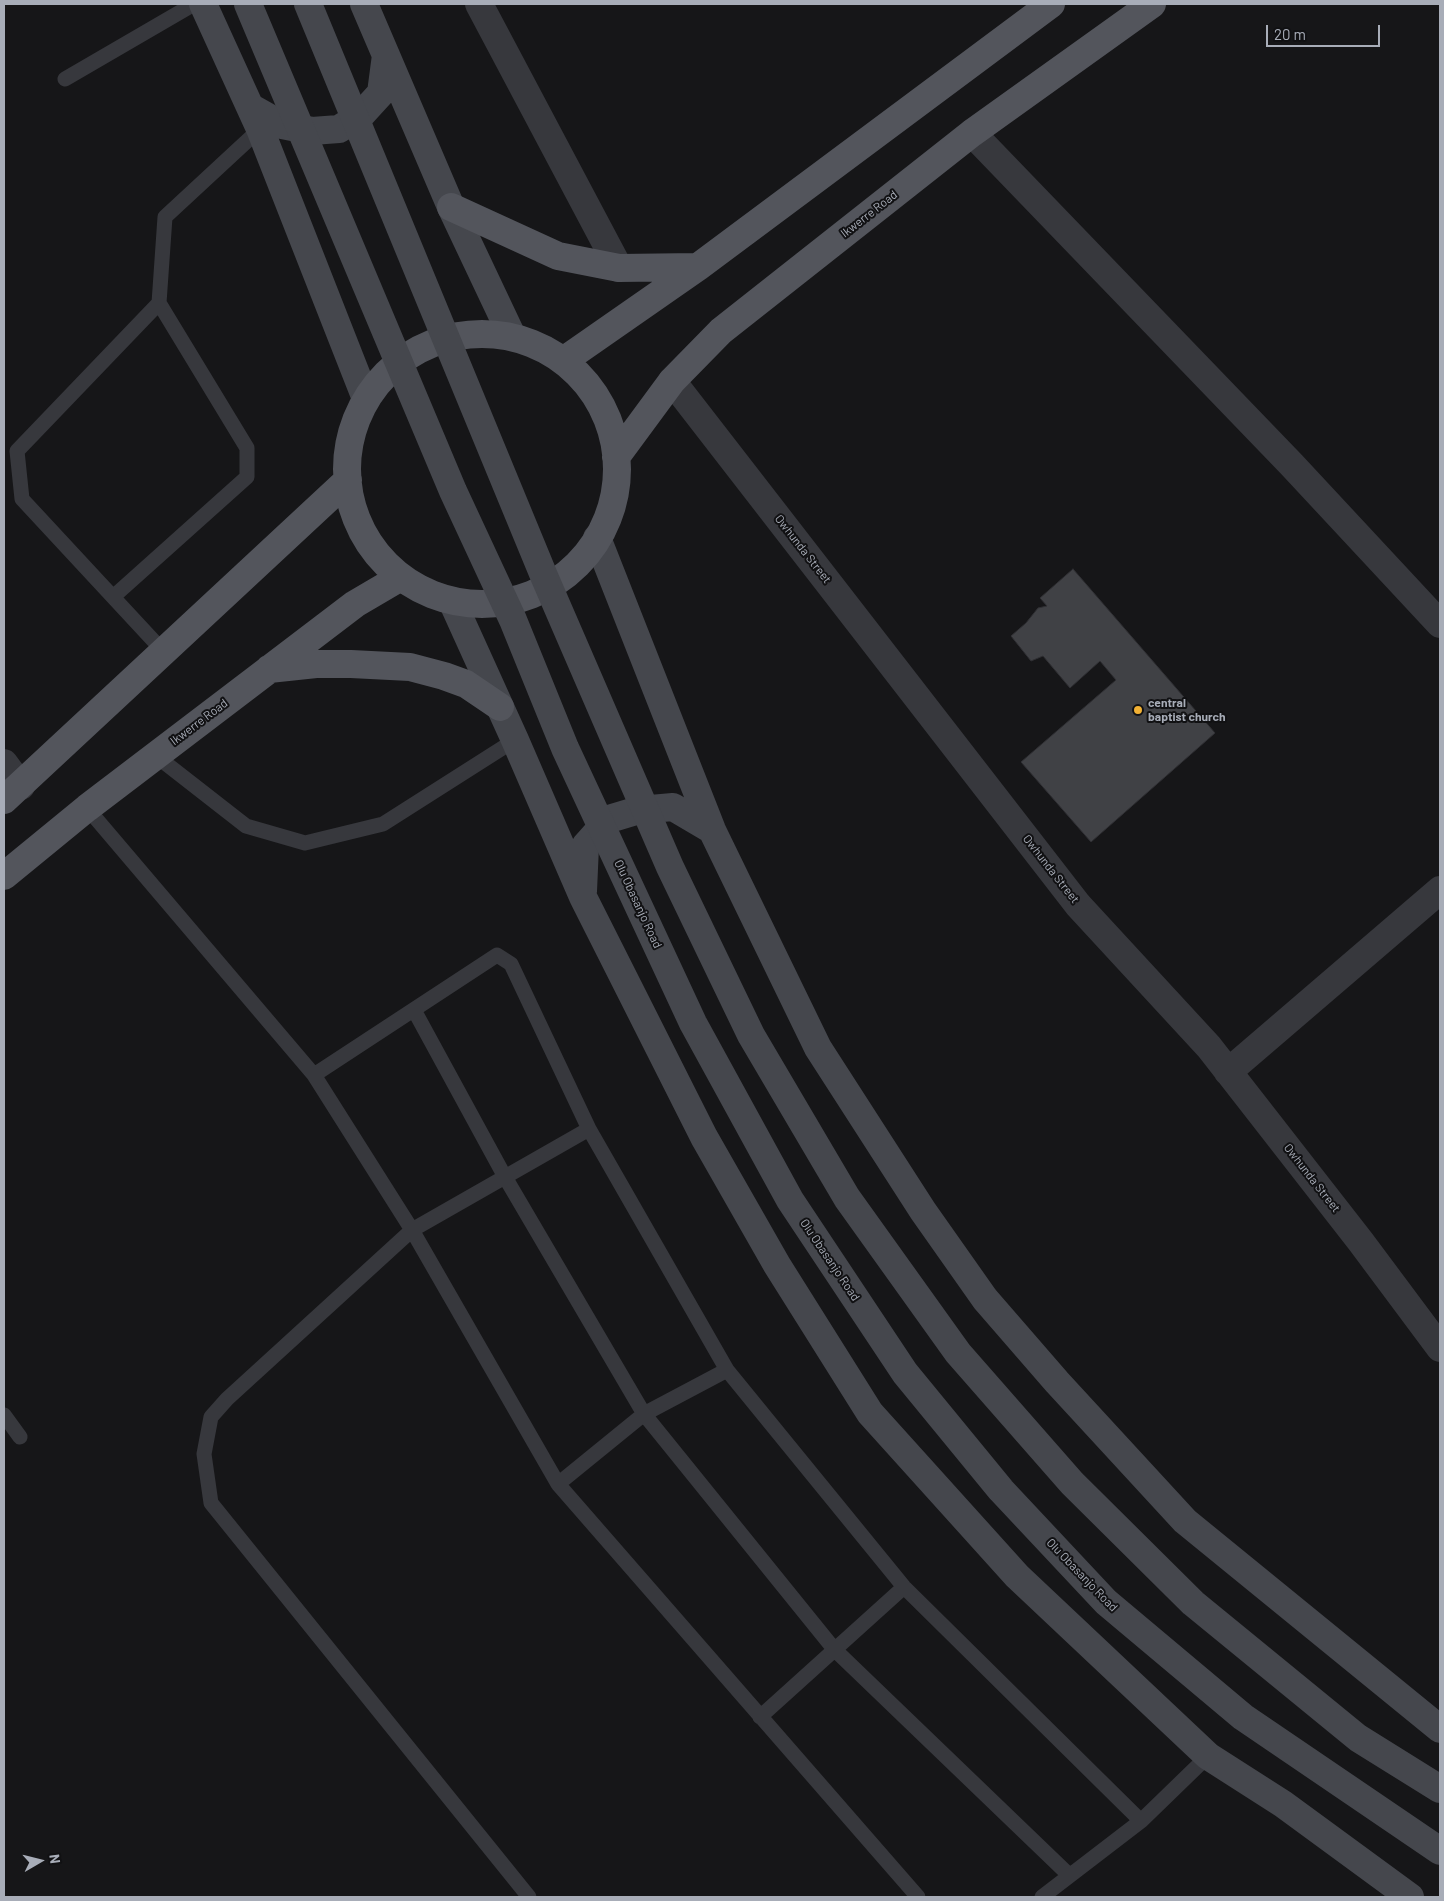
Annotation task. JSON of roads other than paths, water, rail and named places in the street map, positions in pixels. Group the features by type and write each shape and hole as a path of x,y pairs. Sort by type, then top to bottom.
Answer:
{"main road":[{"path":"203,4 255,118 366,399"},
{"name":"Olu Obasanjo Road","path":"248,4 453,490 513,620 565,748 693,1023 790,1200 905,1373 1001,1490 1106,1602 1243,1717 1440,1851"},
{"path":"308,4 555,603 666,858 751,1035 847,1198 964,1361 1072,1483 1193,1603 1358,1738 1440,1789"},
{"path":"364,4 451,206 512,336"},
{"path":"563,360 698,267 1051,4"},
{"name":"Ikwerre Road","path":"616,457 672,381 721,331 972,133 1152,4"},
{"path":"255,118 312,131 339,130 360,116 381,93 386,55"},
{"path":"451,206 558,256 619,268 698,267"},
{"path":"484,333 512,336 538,346 563,360 583,379 599,403 610,429 616,457 615,485 610,513 597,538 581,561 559,580 535,594 508,601 479,604 452,601 425,591 401,577 380,558 364,534 353,508 348,480 348,452 355,424 366,399 383,376 405,358 429,344 456,336 484,333"},
{"path":"12,793 348,480"},
{"path":"597,538 712,830 818,1048 924,1211 985,1299 1057,1382 1185,1521 1440,1729"},
{"name":"Ikwerre Road","path":"4,876 155,755 355,604 401,577"},
{"path":"452,601 515,740 582,897 704,1137 777,1265 870,1413 1017,1576 1208,1756 1283,1804 1410,1897"},
{"path":"269,669 316,664 410,667 466,684 500,707"},
{"path":"582,897 585,846 609,819 638,810 673,808 712,830"}],"street":[{"path":"479,4 619,268"},
{"path":"972,133 1292,465 1440,624"},
{"name":"Owhunda Street","path":"672,381 1078,905 1209,1047 1361,1242 1440,1348"},
{"path":"4,763 12,793"},
{"path":"1228,1072 1440,890"}],"lane":[{"path":"65,79 194,4"},
{"path":"113,597 247,477 247,448 159,303 165,217 255,118"},
{"path":"159,303 17,451 22,499 164,652"},
{"path":"155,755 246,826 305,843 383,824 515,740"},
{"path":"87,808 314,1075 412,1230 558,1484 918,1897"},
{"path":"314,1075 498,955 511,964 589,1129 728,1370 904,1587 1142,1821"},
{"path":"414,1010 505,1177 644,1414 834,1649 1069,1875"},
{"path":"529,1897 211,1502 204,1454 211,1417 227,1399 412,1230 589,1129"},
{"path":"558,1484 644,1414 728,1370"},
{"path":"4,1415 20,1436"},
{"path":"760,1717 904,1587"},
{"path":"1042,1897 1142,1821 1208,1756"}],"place":[{"name":"central baptist church","path":"1138,710"}]}
